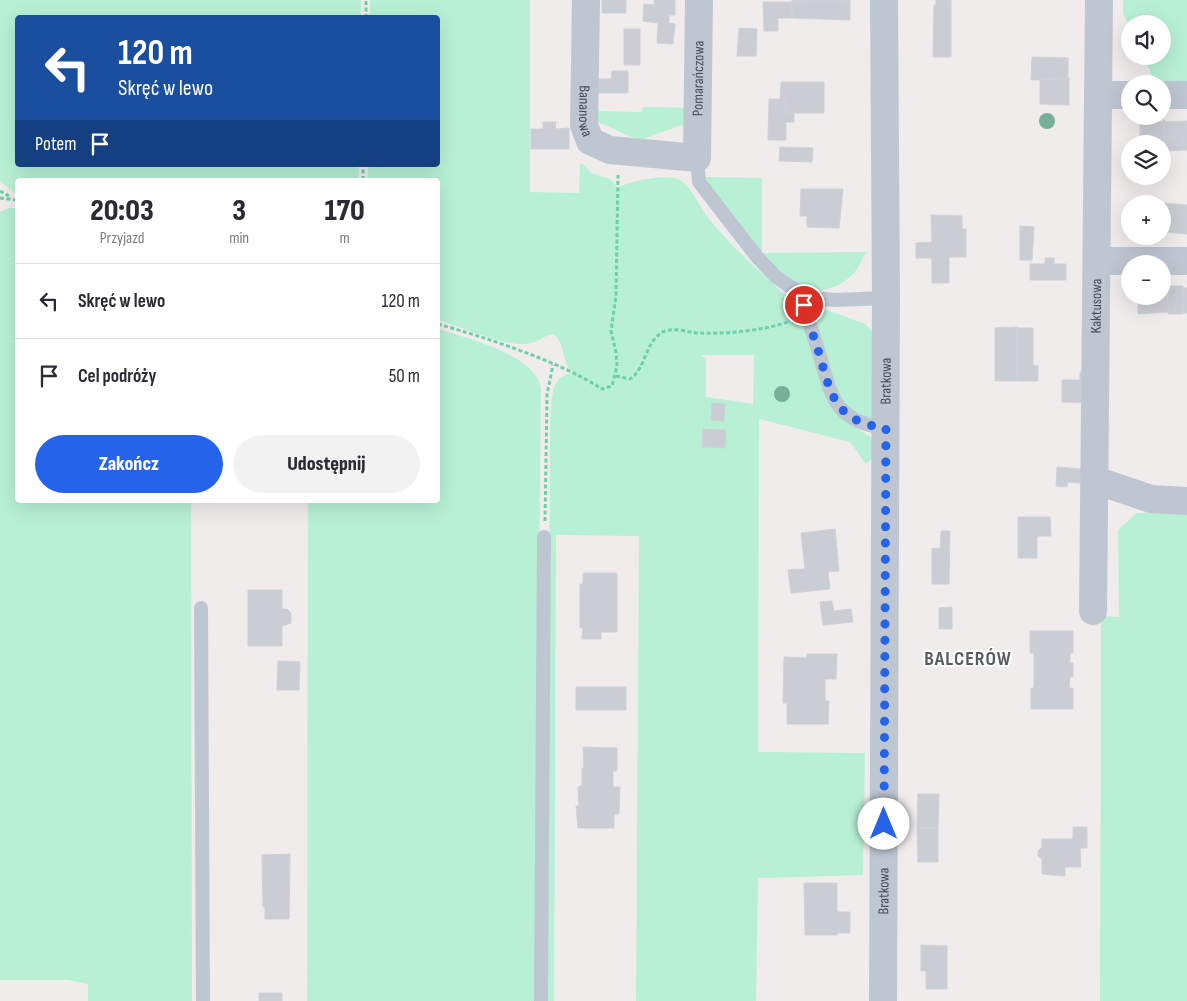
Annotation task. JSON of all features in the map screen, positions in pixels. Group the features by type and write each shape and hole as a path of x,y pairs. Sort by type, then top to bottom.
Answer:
{"street":[{"name":"Bananowa","path":"586,0 585,133 590,141 600,148 618,151 697,158"},
{"name":"Pomarańczowa","path":"697,158 699,0"},
{"name":"Bratkowa","path":"883,1001 886,428 884,0"},
{"name":"Kaktusowa","path":"1093,611 1099,0"},
{"path":"1098,95 1121,95"},
{"path":"1171,95 1187,95"},
{"path":"1097,261 1187,261"},
{"path":"1095,480 1151,499 1187,501"}],"lane":[{"path":"697,158 697,174 704,189 776,277 802,294 836,300 886,298"},
{"path":"802,294 826,385 839,409 863,424 886,428"},
{"path":"541,1001 544,537"},
{"path":"201,608 203,1001"}],"path":[{"path":"366,0 366,15"},
{"path":"440,325 481,337 553,365 604,389 612,386 616,376 616,352 611,331 617,284 618,151"},
{"path":"0,191 15,199"},
{"path":"0,198 12,198"},
{"path":"616,376 630,379 636,375 655,339 663,332 672,330 714,333 770,328 807,315"},
{"path":"544,537 546,394 553,365"}],"green space":[{"path":"0,0 361,0 361,15 15,15 15,167 359,167 358,178 15,178 15,193 0,181"},
{"path":"370,0 530,0 530,192 579,193 580,163 591,173 610,179 618,188 630,183 665,177 678,179 683,182 709,219 723,235 791,299 801,311 849,423 872,438 875,456 866,464 850,442 759,419 758,752 865,753 863,875 758,878 756,1001 636,1001 639,536 556,535 554,1001 548,1001 550,422 553,391 556,384 565,375 573,373 569,369 558,338 554,334 529,344 514,343 492,339 440,321 440,178 368,178 368,167 440,167 440,15 370,15","holes":["701,355 754,355 753,404 706,397 706,360"]},
{"path":"1123,0 1187,0 1187,86 1171,85 1171,75 1152,75 1147,65 1171,65 1171,15 1124,15"},
{"path":"643,107 695,108 687,123 643,139 636,139 596,121 591,111 642,112"},
{"path":"702,177 762,178 762,253"},
{"path":"9,208 15,208 15,503 191,503 192,1001 88,1001 88,984 68,980 0,980 0,212"},
{"path":"866,252 854,273 834,287 817,290 801,286 785,277 762,253"},
{"path":"808,303 865,324 875,334 874,418 868,420 842,404 835,392"},
{"path":"440,330 498,349 513,357 536,376 541,388 535,1001 307,1001 308,503 440,503"},
{"path":"1187,512 1187,1001 1100,1001 1101,616 1119,617 1118,530 1137,513"}],"building":[{"path":"602,0 626,0 626,13 602,13"},
{"path":"654,0 675,0 675,15 669,15 669,23 675,24 673,44 657,43 658,23 643,21 644,4 654,5"},
{"path":"792,0 850,0 850,3 792,2"},
{"path":"936,0 951,0 951,57 933,57 934,5 936,5"},
{"path":"763,2 792,2 792,18 778,18 778,31 764,31"},
{"path":"792,2 850,3 850,20 792,18"},
{"path":"739,28 757,29 756,56 737,56"},
{"path":"624,29 640,29 640,65 624,65"},
{"path":"1032,57 1068,58 1068,79 1031,80"},
{"path":"612,71 628,71 628,93 595,93 595,79 611,79"},
{"path":"1069,78 1069,105 1040,104 1040,79"},
{"path":"781,82 824,82 824,113 786,113 786,99 780,99"},
{"path":"769,99 786,99 786,113 794,113 794,122 786,122 786,140 768,140"},
{"path":"1187,121 1187,150 1171,151 1171,135 1164,135 1164,125 1171,125 1171,122"},
{"path":"543,122 556,122 555,129 569,128 569,149 531,149 531,129 543,129"},
{"path":"1140,125 1164,125 1164,135 1140,135"},
{"path":"780,147 813,148 812,162 779,161"},
{"path":"801,189 843,189 839,228 807,227 807,216 800,216"},
{"path":"1171,204 1187,205 1187,234 1171,233"},
{"path":"931,215 962,216 962,229 966,229 966,257 949,257 949,283 932,283 932,258 916,258 916,243 932,242"},
{"path":"1020,226 1034,227 1032,260 1020,260"},
{"path":"1045,258 1054,258 1054,264 1066,264 1066,280 1030,280 1030,264 1045,264"},
{"path":"1171,286 1183,286 1183,314 1168,314 1168,305 1171,305"},
{"path":"1183,288 1187,288 1187,313 1183,313"},
{"path":"1138,305 1168,305 1168,312 1138,314"},
{"path":"1017,327 1017,381 995,381 995,328"},
{"path":"1017,328 1033,328 1033,365 1038,366 1038,381 1017,381"},
{"path":"1080,372 1091,372 1091,403 1062,402 1062,380 1080,380"},
{"path":"712,403 725,404 724,421 711,420"},
{"path":"703,429 726,430 725,448 702,447"},
{"path":"1057,467 1081,469 1081,483 1068,482 1067,487 1056,486"},
{"path":"1018,517 1050,517 1051,536 1037,536 1037,558 1018,558"},
{"path":"835,529 839,571 828,572 830,589 791,593 788,570 805,569 801,533"},
{"path":"941,531 950,531 949,584 932,584 932,548 940,549"},
{"path":"583,573 617,573 617,632 601,632 601,639 582,639 583,628 580,628 580,584 583,584"},
{"path":"248,590 282,590 282,609 287,609 291,613 291,623 282,626 282,646 248,646"},
{"path":"832,601 834,611 851,609 853,622 823,625 820,602"},
{"path":"952,607 952,629 939,629 939,608"},
{"path":"1030,631 1073,631 1073,653 1070,653 1070,663 1073,663 1073,677 1070,677 1069,688 1073,688 1073,709 1031,709 1031,688 1034,688 1034,653 1030,653"},
{"path":"807,654 837,654 836,679 825,679 825,701 829,701 828,724 787,724 787,703 783,703 784,657 807,658"},
{"path":"278,661 300,662 299,690 277,690"},
{"path":"576,687 626,687 626,710 576,710"},
{"path":"583,747 617,748 617,771 613,771 613,787 620,787 619,814 614,814 614,828 578,828 576,806 579,806 578,787 582,786 582,768 584,768"},
{"path":"918,794 939,794 938,828 917,828"},
{"path":"1073,827 1087,827 1087,848 1080,848 1081,867 1065,867 1065,876 1042,874 1042,859 1038,856 1038,851 1042,847 1042,839 1073,839"},
{"path":"917,828 938,828 938,862 918,862"},
{"path":"290,854 289,919 265,919 262,855"},
{"path":"804,883 837,883 837,912 850,912 850,933 805,935"},
{"path":"921,945 947,946 947,989 926,989 926,971 921,971"},
{"path":"259,993 282,993 282,1001 259,1001"}],"district":[{"name":"BALCERÓW","path":"968,658"}],"route":[{"path":"804,305 819,353 826,385 839,409 863,424 886,428 884,824"}]}
